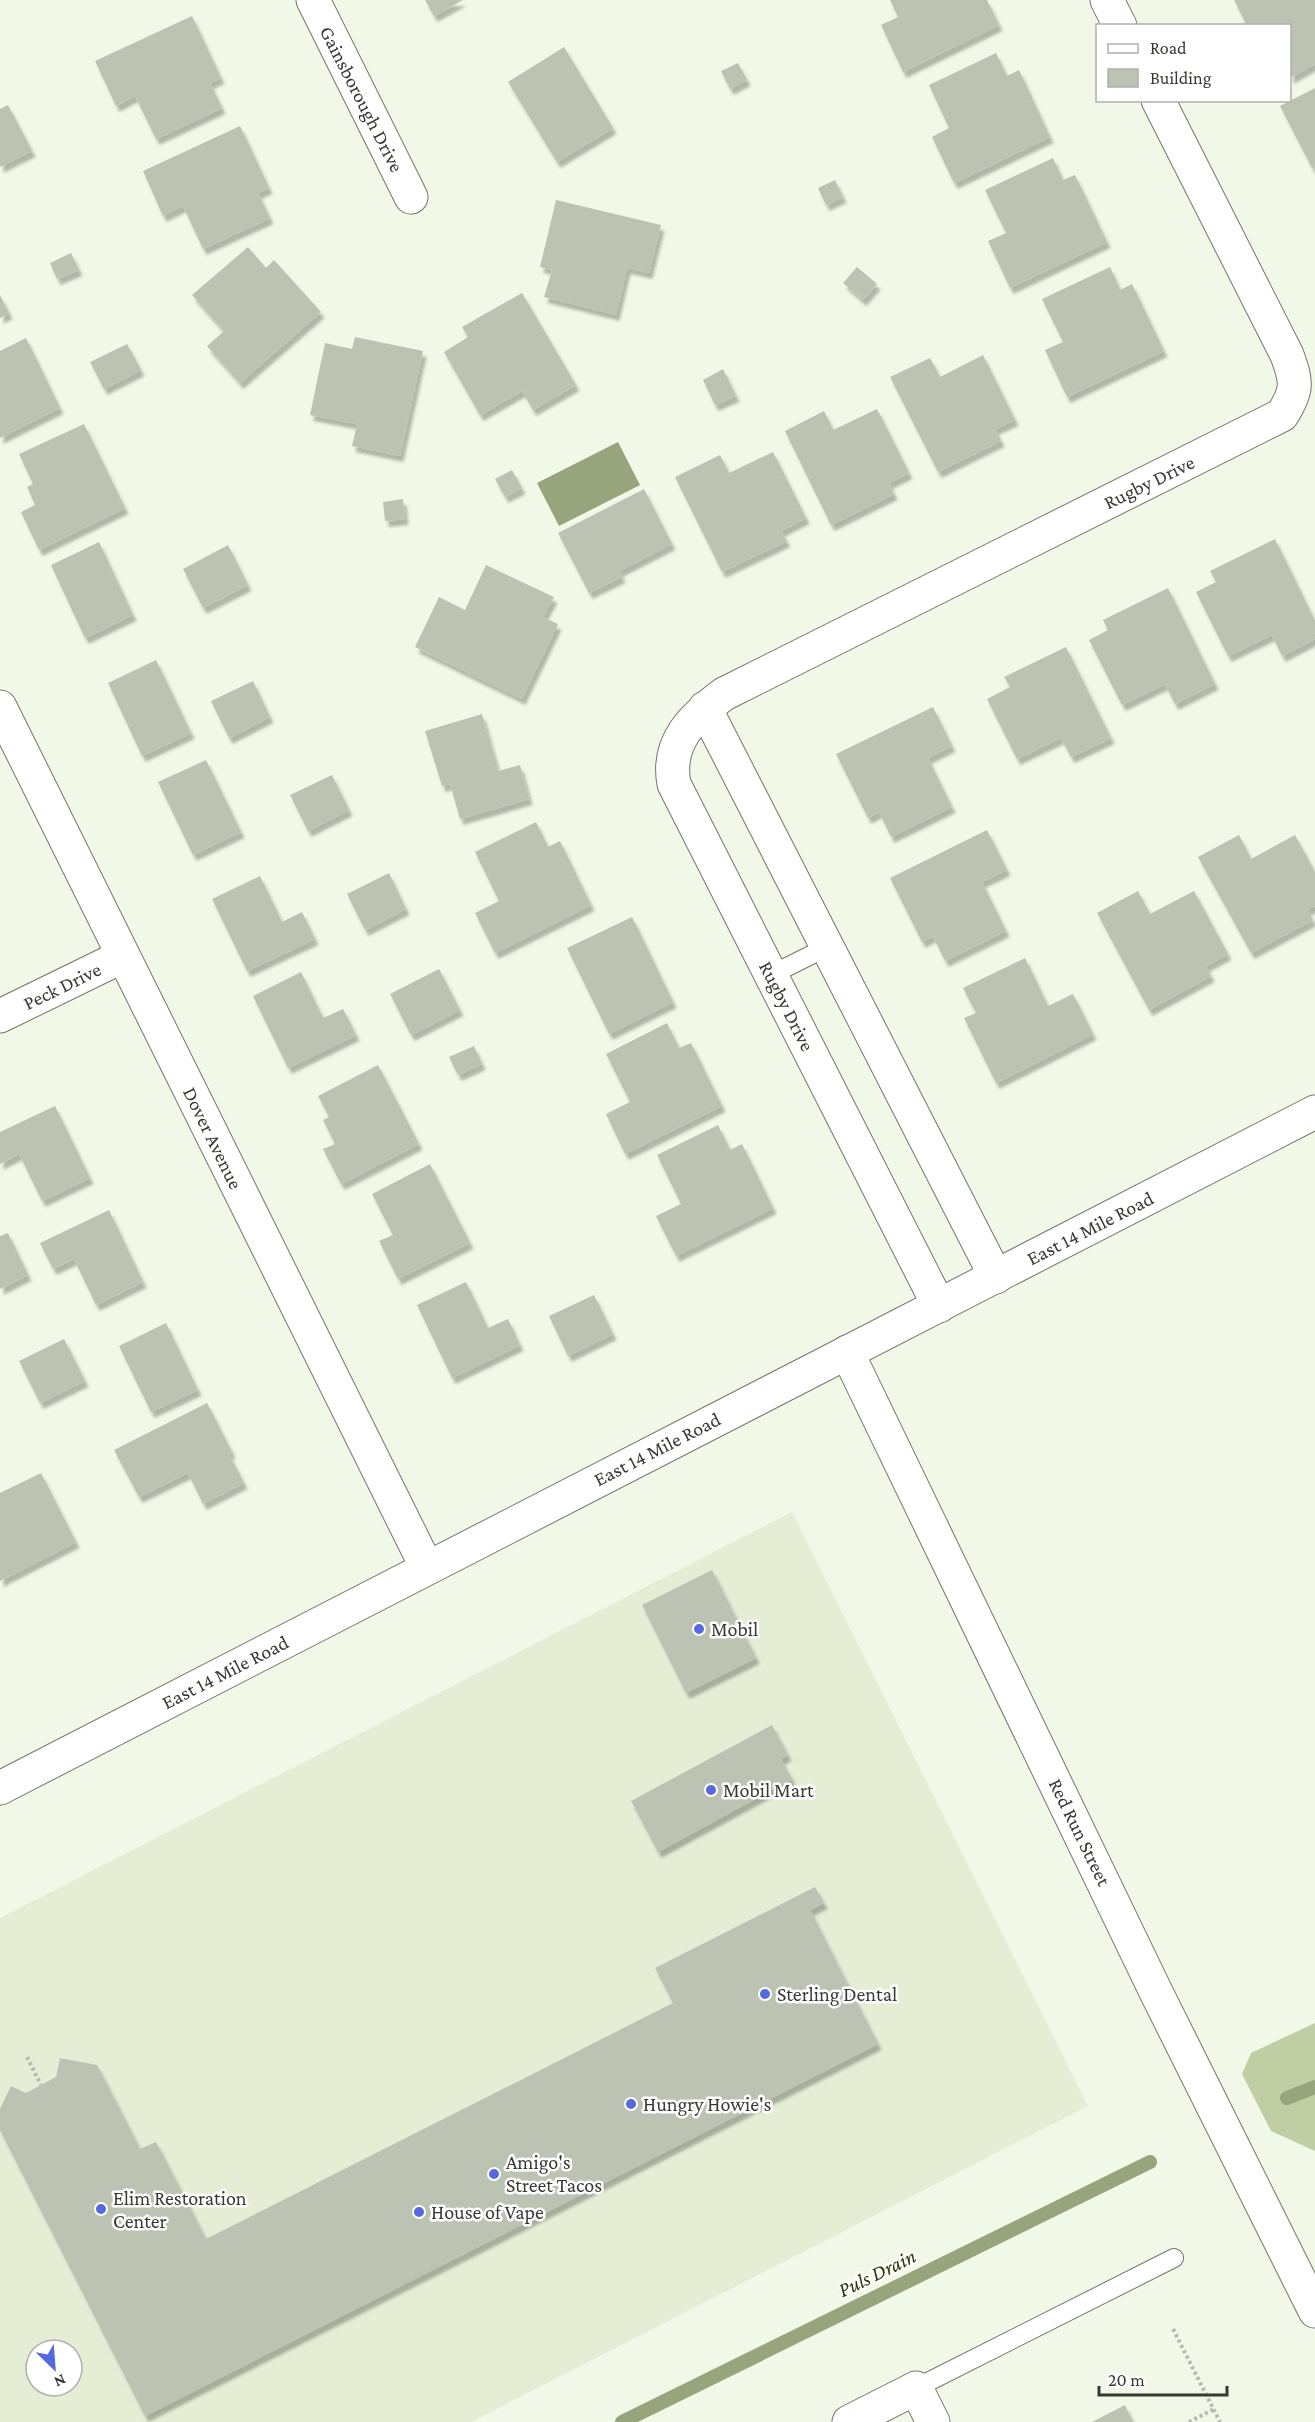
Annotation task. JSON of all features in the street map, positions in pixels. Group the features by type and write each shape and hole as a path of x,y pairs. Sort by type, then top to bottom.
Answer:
{"street":[{"name":"Gainsborough Drive","path":"313,0 411,197"},
{"path":"1107,0 1119,24"},
{"name":"Rugby Drive","path":"939,1306 674,784 671,768 674,750 686,729 705,708 724,694 1282,415 1292,399 1295,378 1287,356 1159,102"},
{"name":"Dover Avenue","path":"0,707 427,1568"},
{"path":"705,708 996,1277"},
{"name":"Peck Drive","path":"0,1016 123,956"},
{"name":"East 14 Mile Road","path":"0,1788 1315,1112"},
{"name":"Red Run Street","path":"847,1352 1156,1992 1315,2311"},
{"path":"849,2422 916,2388 933,2422"}],"lane":[{"path":"771,975 827,947"},
{"path":"916,2388 1174,2258"}],"path":[{"path":"27,2057 41,2085"},
{"path":"1173,2330 1220,2422"},
{"path":"1190,2422 1214,2409"}],"shaded area":[{"path":"618,442 640,485 559,526 537,483"},
{"path":"792,1512 1088,2106 471,2422 0,2422 0,1918"},
{"path":"1315,2023 1315,2151 1271,2131 1242,2074 1251,2053"}],"building":[{"path":"425,0 463,0 434,16"},
{"path":"890,0 987,0 999,25 903,72 881,25 898,17"},
{"path":"1234,0 1315,0 1315,64 1291,77 1291,24 1246,24"},
{"path":"192,16 221,78 210,83 222,108 156,139 135,96 116,106 95,61"},
{"path":"564,47 613,128 557,162 508,82"},
{"path":"996,53 1007,76 1019,70 1050,137 954,183 932,137 949,128 929,85"},
{"path":"738,63 747,80 730,89 721,71"},
{"path":"1315,88 1315,166 1312,168 1280,106"},
{"path":"8,105 32,151 0,167 0,109"},
{"path":"240,126 269,188 258,193 270,218 203,249 183,206 163,216 143,171"},
{"path":"1053,158 1063,180 1075,175 1107,242 1010,288 988,241 1006,233 985,190"},
{"path":"835,180 843,197 826,205 818,188"},
{"path":"556,200 661,225 649,273 627,268 616,315 544,297 552,270 540,267"},
{"path":"248,247 266,268 274,260 321,312 240,383 207,346 224,331 192,295"},
{"path":"71,253 79,270 57,279 50,263"},
{"path":"857,267 877,284 863,300 843,283"},
{"path":"1110,267 1120,290 1132,284 1164,351 1067,397 1045,350 1063,342 1042,299"},
{"path":"522,293 576,385 533,410 522,391 480,415 444,352 468,337 462,327"},
{"path":"0,295 9,313 0,318"},
{"path":"355,337 423,351 400,456 352,446 357,424 310,415 325,343 352,349"},
{"path":"26,338 60,408 0,438 0,351"},
{"path":"127,344 141,370 104,389 90,362"},
{"path":"983,355 1015,420 995,429 1001,441 938,472 890,377 930,358 940,377"},
{"path":"723,369 736,396 715,405 703,380"},
{"path":"877,409 909,473 889,483 894,494 831,525 785,431 824,411 833,430"},
{"path":"84,424 125,508 39,550 21,512 35,505 27,487 33,484 19,454"},
{"path":"773,452 806,518 781,531 787,541 722,572 675,477 720,455 729,473"},
{"path":"512,470 522,488 505,497 495,479"},
{"path":"644,489 672,544 619,571 622,577 589,593 558,533"},
{"path":"403,499 405,519 385,521 383,502"},
{"path":"1275,539 1315,621 1315,639 1282,656 1272,635 1228,656 1196,592 1216,582 1210,571"},
{"path":"99,542 133,615 85,638 51,565"},
{"path":"228,545 248,585 203,608 183,569"},
{"path":"486,565 554,597 543,617 558,624 522,699 415,647 439,597 465,610"},
{"path":"1168,588 1215,684 1175,704 1165,684 1122,705 1089,640 1108,630 1103,620"},
{"path":"1066,647 1111,738 1071,757 1061,738 1017,759 987,699 1010,687 1004,677"},
{"path":"156,660 191,733 142,756 108,683"},
{"path":"253,681 270,717 229,738 211,701"},
{"path":"933,707 952,746 928,758 952,807 891,837 879,812 868,818 836,754"},
{"path":"482,714 498,771 520,765 529,799 460,819 450,784 442,786 425,731"},
{"path":"206,760 241,832 193,855 158,782"},
{"path":"332,775 349,810 308,831 290,795"},
{"path":"536,822 548,847 560,841 591,905 495,953 475,913 499,901 475,852"},
{"path":"987,830 1007,870 982,882 1006,931 945,961 933,936 922,942 890,878"},
{"path":"1239,835 1251,859 1295,835 1315,872 1315,906 1307,910 1313,920 1251,953 1198,857"},
{"path":"389,873 406,909 365,930 347,894"},
{"path":"260,876 282,922 302,912 315,939 247,971 212,899"},
{"path":"1138,891 1150,914 1194,891 1228,954 1206,966 1211,976 1149,1010 1097,913"},
{"path":"632,917 673,1002 609,1034 567,948"},
{"path":"1025,958 1048,1006 1073,994 1093,1034 996,1083 964,1018 976,1013 963,988"},
{"path":"439,969 460,1010 411,1035 390,994"},
{"path":"301,972 323,1018 343,1009 356,1035 288,1068 253,996"},
{"path":"667,1023 679,1048 691,1043 722,1106 625,1154 606,1114 630,1102 606,1054"},
{"path":"474,1046 482,1064 458,1075 449,1057"},
{"path":"378,1065 419,1144 341,1184 323,1149 335,1144 323,1120 329,1117 318,1096"},
{"path":"55,1106 90,1178 42,1201 19,1154 0,1164 0,1132"},
{"path":"718,1125 730,1150 742,1144 773,1208 676,1256 656,1216 681,1204 657,1155"},
{"path":"430,1164 470,1243 398,1279 379,1241 393,1235 372,1194"},
{"path":"109,1210 143,1282 96,1305 74,1259 53,1269 40,1243"},
{"path":"8,1233 28,1275 0,1289 0,1236"},
{"path":"466,1282 488,1328 508,1319 520,1345 452,1378 417,1305"},
{"path":"594,1295 613,1334 568,1356 549,1316"},
{"path":"166,1323 198,1390 151,1412 119,1346"},
{"path":"64,1339 85,1381 40,1403 19,1361"},
{"path":"207,1403 232,1452 229,1454 244,1483 203,1504 188,1473 139,1497 114,1450"},
{"path":"41,1473 76,1542 0,1581 0,1493"},
{"path":"712,1570 756,1658 686,1693 642,1605"},
{"name":"Mobil Mart","path":"772,1725 788,1755 781,1759 792,1779 658,1852 631,1801"},
{"path":"815,1887 824,1903 810,1910 878,2044 145,2416 0,2130 0,2109 11,2086 26,2093 56,2077 60,2058 97,2065 140,2149 156,2142 206,2239 673,2003 655,1968"},
{"path":"1125,2405 1133,2422 1092,2422"}],"waterway":[{"name":"Puls Drain","path":"1287,2098 1315,2087"},
{"name":"Puls Drain","path":"622,2422 1150,2162"}],"place":[{"name":"Mobil","path":"699,1629"},
{"name":"Mobil Mart","path":"711,1790"},
{"name":"Sterling Dental","path":"765,1994"},
{"name":"Hungry Howie's","path":"631,2104"},
{"name":"Amigo's Street Tacos","path":"494,2174"},
{"name":"Elim Restoration Center","path":"101,2209"},
{"name":"House of Vape","path":"419,2212"}]}
